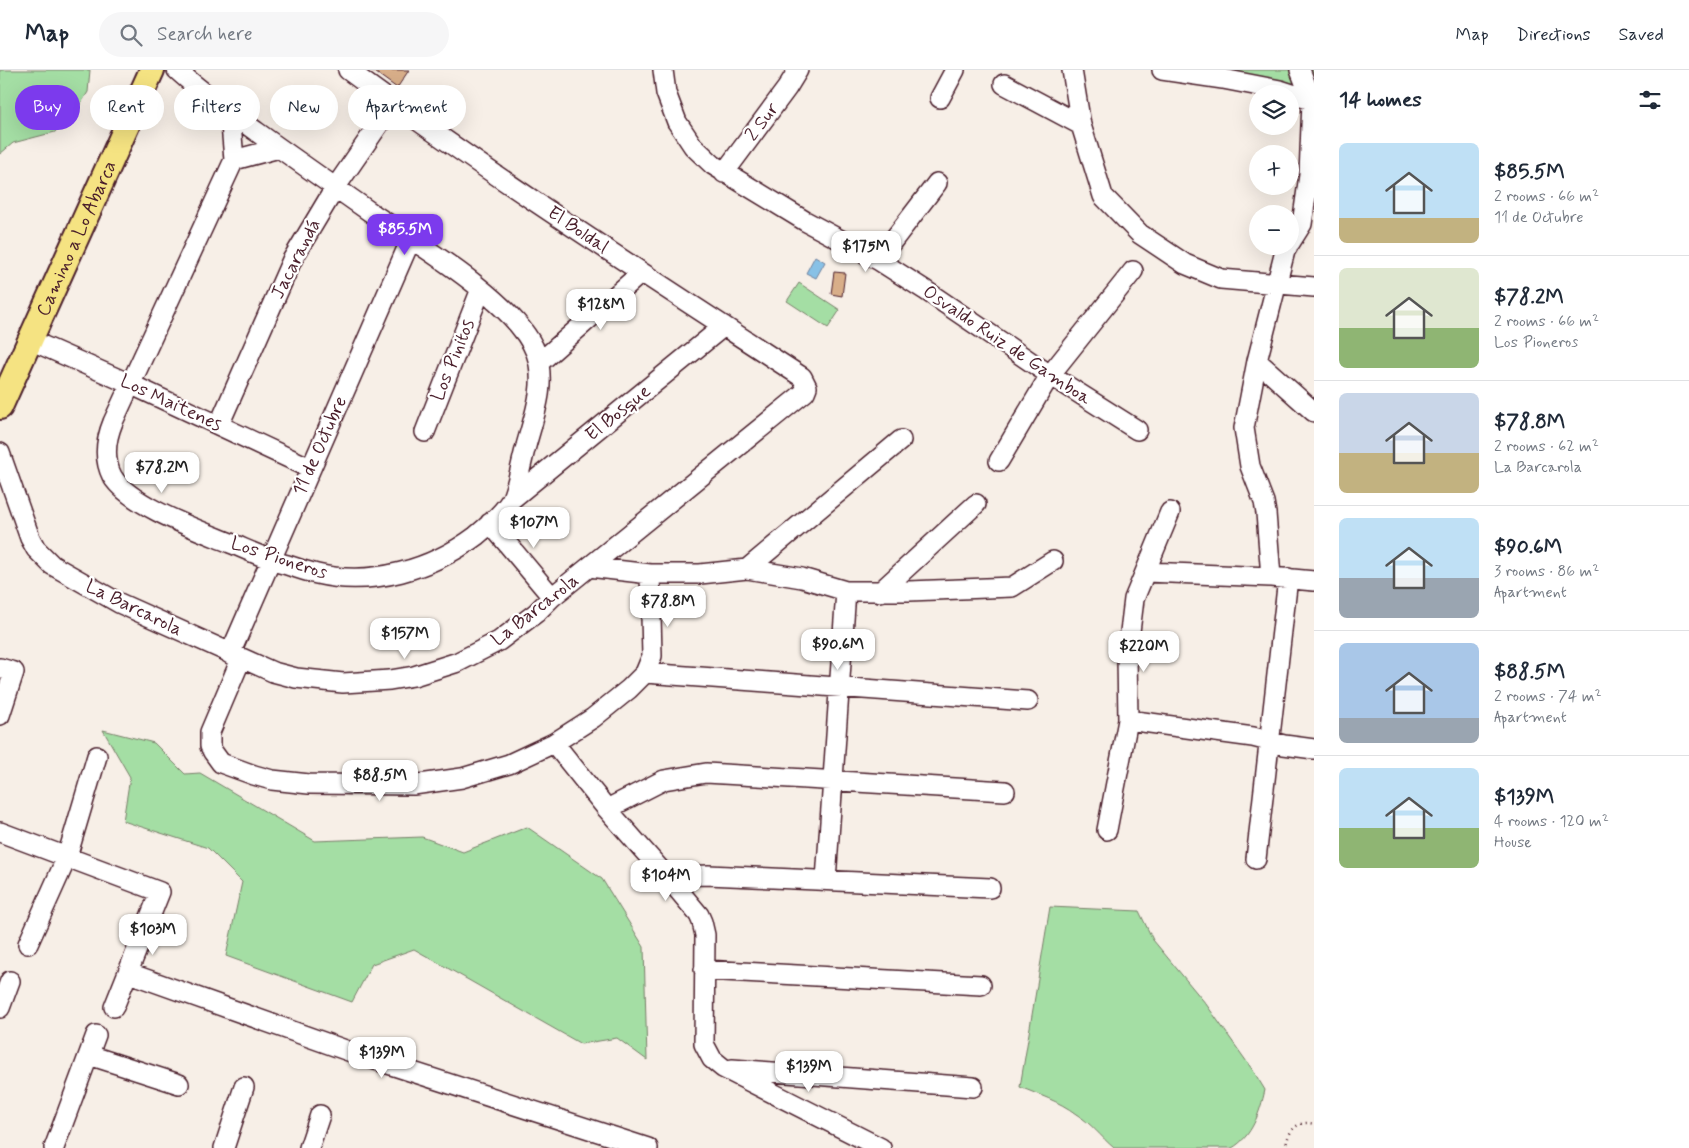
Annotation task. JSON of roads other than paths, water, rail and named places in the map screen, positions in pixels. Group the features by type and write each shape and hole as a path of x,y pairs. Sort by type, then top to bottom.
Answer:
{"main road":[{"name":"Camino a Lo Abarca","path":"0,407 152,70"}],"street":[{"name":"Los Pioneros","path":"177,70 193,85"},
{"name":"El Boldal","path":"348,70 368,85"},
{"name":"Osvaldo Ruiz de Gamboa","path":"663,70 670,108 681,129 702,156 724,173 805,222 878,260 1050,375 1137,430"},
{"name":"2 Sur","path":"724,173 783,94 798,70"},
{"path":"940,98 956,70"},
{"path":"1072,70 1081,125 1103,196 1140,234 1185,264 1221,279 1314,287"},
{"path":"1162,70 1223,74 1313,101"},
{"path":"1299,229 1302,224 1309,175 1313,101 1300,70"},
{"path":"1004,84 1081,125"},
{"name":"Los Pioneros","path":"232,130 234,160 113,422 106,447 108,463 114,478 127,492 157,510 199,530 271,560 317,574 361,578 387,575 422,566 468,542 490,523 512,499 539,397 540,374 531,343 526,334 482,289 254,130"},
{"name":"Jacarandá","path":"219,425 292,260 335,188 375,130"},
{"name":"El Boldal","path":"431,130 641,274 802,378 807,387"},
{"path":"234,160 279,148"},
{"path":"878,260 937,183"},
{"name":"11 de Octubre","path":"411,239 271,560 235,656 212,725 210,739 213,752 221,764 254,775 281,781 309,784 413,785 446,781 486,772 525,757 554,743 593,718 645,673"},
{"path":"1256,860 1268,742 1279,577 1264,502 1250,466 1244,428 1257,361 1284,255"},
{"path":"999,460 1050,375 1133,271"},
{"path":"538,362 641,274"},
{"name":"Los Pinitos","path":"424,432 482,289"},
{"name":"El Bosque","path":"512,499 724,326"},
{"name":"Los Maitenes","path":"30,340 130,384 310,468"},
{"path":"1257,361 1314,412"},
{"name":"La Barcarola","path":"0,453 30,538 36,549 52,565 119,603 273,672 320,681 343,683 367,682 414,676 458,662 499,641 530,618 552,597 805,392 807,387"},
{"path":"747,569 901,440"},
{"path":"880,592 976,504"},
{"path":"1107,830 1128,720 1127,656 1134,599 1170,512"},
{"path":"490,523 552,597"},
{"path":"589,567 650,574 700,574 747,569 802,578 846,591 880,592 1012,587 1053,561"},
{"path":"1146,572 1314,580"},
{"path":"650,574 652,656 645,673 1028,701"},
{"path":"826,880 846,591"},
{"path":"0,668 14,672 0,715"},
{"path":"1128,720 1253,737 1284,746 1314,749"},
{"path":"554,743 607,809 674,885 702,922 705,935 704,1044 712,1059 723,1068 881,1148"},
{"path":"28,944 67,857 97,756"},
{"path":"607,809 664,780 706,773 1005,791"},
{"path":"0,832 160,892 114,1007"},
{"path":"674,885 684,878 697,875 990,888"},
{"path":"704,970 981,985"},
{"path":"129,973 354,1053 648,1148"},
{"path":"0,1008 10,980"},
{"path":"58,1147 96,1034"},
{"path":"89,1055 179,1084"},
{"path":"723,1068 973,1087"},
{"path":"224,1148 244,1087"},
{"path":"309,1148 320,1115"}],"water":[{"path":"815,256 825,262 816,278 806,273"}]}
